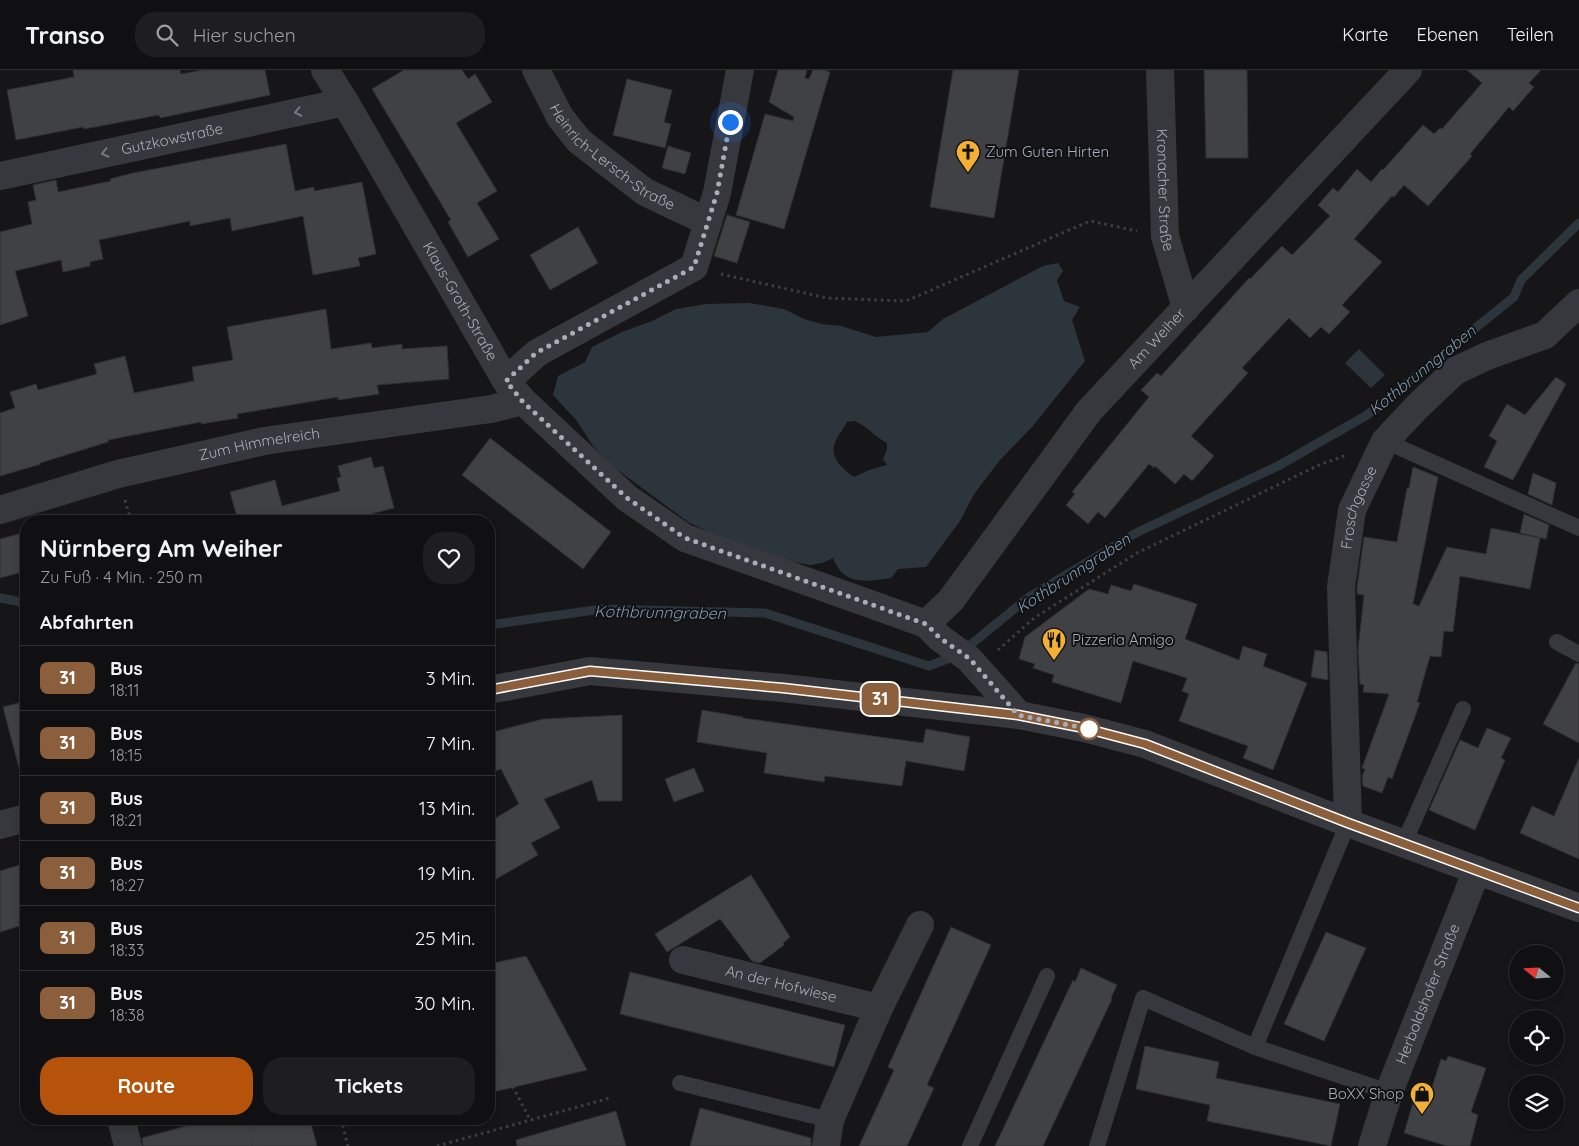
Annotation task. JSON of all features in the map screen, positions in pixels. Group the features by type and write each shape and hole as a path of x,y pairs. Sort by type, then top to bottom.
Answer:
{"street":[{"name":"Klaus-Groth-Straße","path":"325,70 515,391 627,498 685,538 933,631 973,663 1018,715"},
{"name":"Heinrich-Lersch-Straße","path":"536,70 560,117 579,141 645,192 708,222"},
{"path":"515,391 536,353 694,267 717,193 740,70"},
{"name":"Kronacher Straße","path":"1160,70 1165,236 1186,308"},
{"name":"Am Weiher","path":"933,631 951,600 1089,410 1408,70"},
{"name":"Gutzkowstraße","path":"0,176 345,102"},
{"name":"Froschgasse","path":"1348,823 1341,587 1352,510 1385,441 1418,405 1455,371 1487,356 1546,335 1579,302"},
{"name":"Zum Himmelreich","path":"0,510 118,474 264,442 491,409 515,391"},
{"path":"495,689 590,671 783,688 1018,715 1084,728 1145,744 1348,823 1579,908"},
{"path":"0,825 20,820"},
{"name":"Herboldshofer Straße","path":"1372,1146 1389,1092 1477,870"},
{"path":"828,1133 879,1008 920,925"},
{"name":"An der Hofwiese","path":"683,960 879,1008"},
{"path":"123,1125 128,1146"}],"lane":[{"path":"1385,441 1579,528"},
{"path":"1557,642 1579,654"},
{"path":"1404,843 1463,709"},
{"path":"1255,1047 1348,823"},
{"path":"970,1146 1047,976"},
{"path":"1096,1146 1144,998 1255,1047 1389,1092"},
{"path":"680,1082 828,1133"}],"path":[{"path":"694,267 756,283 827,298 906,301 1090,222 1165,236"},
{"path":"973,663 1034,618 1137,553 1319,465 1385,441"},
{"path":"495,1052 530,1120"},
{"path":"437,1146 610,1098"},
{"path":"249,1125 255,1146"},
{"path":"343,1125 348,1146"}],"shaded area":[{"path":"1058,263 1063,271 1057,280 1064,301 1080,307 1072,320 1085,361 1032,427 1000,460 974,494 960,521 926,567 898,569 891,578 864,581 850,578 843,574 833,558 822,563 810,565 784,560 732,543 688,522 611,465 593,446 577,421 553,395 558,376 585,362 592,347 676,309 706,304 749,303 784,309 804,319 821,324 841,326 876,337 928,332 943,319 1043,266","holes":["855,421 887,443 883,459 887,465 854,477 838,463 835,458 834,448 836,439 847,422"]},
{"path":"1359,349 1385,375 1371,388 1345,363"}],"building":[{"path":"73,70 180,70 181,74 203,70 265,70 270,95 160,118 159,115 16,140 7,90 74,77"},
{"path":"404,70 462,70 468,79 475,74 492,102 456,123 497,191 477,203 499,239 468,257 448,222 451,220 372,89"},
{"path":"778,70 807,70 805,78 809,79 813,70 830,72 784,229 736,215 765,114 793,121 794,117 769,102"},
{"path":"953,70 1019,70 994,218 930,207"},
{"path":"1204,70 1247,70 1248,158 1206,158"},
{"path":"1467,70 1541,70 1529,83 1534,87 1513,111 1509,107 1470,154 1472,156 1428,206 1404,185 1354,239 1382,262 1342,305 1350,312 1329,334 1321,327 1310,338 1289,318 1242,368 1248,373 1191,436 1214,456 1192,481 1184,474 1175,484 1155,466 1154,468 1149,464 1105,518 1098,512 1088,524 1066,505 1075,494 1072,492 1149,397 1141,390 1157,373 1161,376 1249,278 1282,246 1292,255 1330,216 1318,205 1333,188 1338,192 1357,169 1371,182 1423,125 1434,134 1440,128 1442,129 1482,83"},
{"path":"627,79 672,90 664,122 671,124 665,148 613,135"},
{"path":"286,144 295,191 314,187 314,191 362,182 376,254 358,258 360,266 313,275 303,216 232,231 230,218 190,226 190,221 99,240 103,259 90,262 90,266 63,272 61,260 15,271 28,316 0,325 0,232 32,224 28,202 36,200 33,185 56,180 58,192 111,181 110,179 133,173"},
{"path":"668,146 691,153 685,174 662,168"},
{"path":"727,215 750,222 737,263 714,256"},
{"path":"578,227 598,263 550,290 530,255"},
{"path":"326,309 331,349 371,343 372,348 402,344 402,349 447,346 449,379 377,385 379,394 338,400 338,397 237,414 238,418 201,424 201,422 108,440 108,442 0,476 0,413 15,408 10,392 36,384 38,390 97,374 94,364 125,356 134,393 194,381 192,367 233,360 227,327"},
{"path":"1556,377 1566,384 1513,480 1484,467 1497,441 1489,436 1507,404 1525,415"},
{"path":"490,438 611,532 583,569 462,475"},
{"path":"371,457 374,468 383,466 394,508 367,515 236,515 230,492 275,480 282,506 340,491 337,478 341,477 338,466"},
{"path":"1413,467 1438,477 1413,604 1419,606 1447,547 1486,554 1491,528 1540,538 1530,589 1460,576 1453,632 1444,631 1441,657 1430,656 1417,702 1420,703 1392,779 1388,777 1382,793 1363,786 1362,776 1365,769 1362,768 1389,694 1363,692 1364,685 1360,684 1358,650 1364,595 1357,594 1357,588 1364,537 1397,542"},
{"path":"1533,473 1556,483 1552,505 1528,494"},
{"path":"1524,514 1549,525 1546,539 1520,533"},
{"path":"20,534 20,573 0,578 0,539"},
{"path":"1134,584 1197,604 1185,639 1239,660 1243,646 1267,654 1263,666 1307,683 1273,770 1243,758 1248,746 1179,721 1189,694 1182,691 1187,678 1133,661 1121,703 1052,682 1054,675 1033,668 1035,664 1019,659 1025,637 1089,589 1108,594 1111,585 1131,591"},
{"path":"1315,650 1327,652 1328,680 1311,677"},
{"path":"1576,663 1579,664 1579,743 1543,724"},
{"path":"20,703 20,768 19,768 3,707"},
{"path":"702,710 743,718 923,743 926,729 970,737 964,771 906,761 902,786 825,776 824,782 764,773 767,753 697,742"},
{"path":"622,715 622,801 598,801 592,780 544,799 560,828 531,843 538,855 495,880 495,818 519,804 501,769 495,771 495,731 543,719"},
{"path":"1487,728 1511,738 1501,758 1505,760 1475,830 1429,810 1460,740 1478,748"},
{"path":"1579,758 1579,859 1520,833 1532,806 1554,816"},
{"path":"694,768 704,791 674,802 665,779"},
{"path":"20,865 20,926 0,932 0,871"},
{"path":"751,875 790,937 783,943 784,945 760,963 752,961 720,919 667,952 655,934"},
{"path":"951,927 991,945 927,1085 934,1088 907,1146 859,1146 894,1070 888,1067"},
{"path":"1326,932 1366,948 1324,1041 1284,1024"},
{"path":"526,956 587,1070 495,1092 495,963"},
{"path":"1081,968 1117,985 1043,1146 995,1146 1073,980 1075,982"},
{"path":"630,972 845,1025 834,1067 620,1014"},
{"path":"1145,1046 1219,1062 1216,1078 1340,1104 1331,1146 1207,1121 1210,1105 1136,1089"},
{"path":"1448,1056 1486,1068 1471,1112 1478,1115 1470,1146 1447,1146 1404,1133 1415,1096 1428,1100 1441,1059 1446,1061"},
{"path":"700,1108 811,1138 811,1146 690,1146"},
{"path":"616,1111 626,1146 517,1146 516,1140"},
{"path":"190,1125 312,1125 317,1146 143,1146 142,1138"}],"waterway":[{"name":"Kothbrunngraben","path":"495,624 602,609 765,613 929,666 958,655 1029,597 1136,533 1278,466 1367,415 1514,297 1521,280 1579,223"},
{"name":"Kothbrunngraben","path":"0,598 20,602"}],"bus line":[{"name":"31","path":"495,689 590,671 783,688 1018,715 1084,728 1145,744 1348,823 1579,908"}],"place":[{"name":"Zum Guten Hirten","path":"968,173"},
{"name":"Pizzeria Amigo","path":"1054,661"},
{"name":"BoXX Shop","path":"1422,1115"}],"route":[{"path":"730,122 717,193 694,267 536,353 506,381 523,402 627,498 685,538 926,624 940,638 970,659 1018,715 1089,729"}]}
